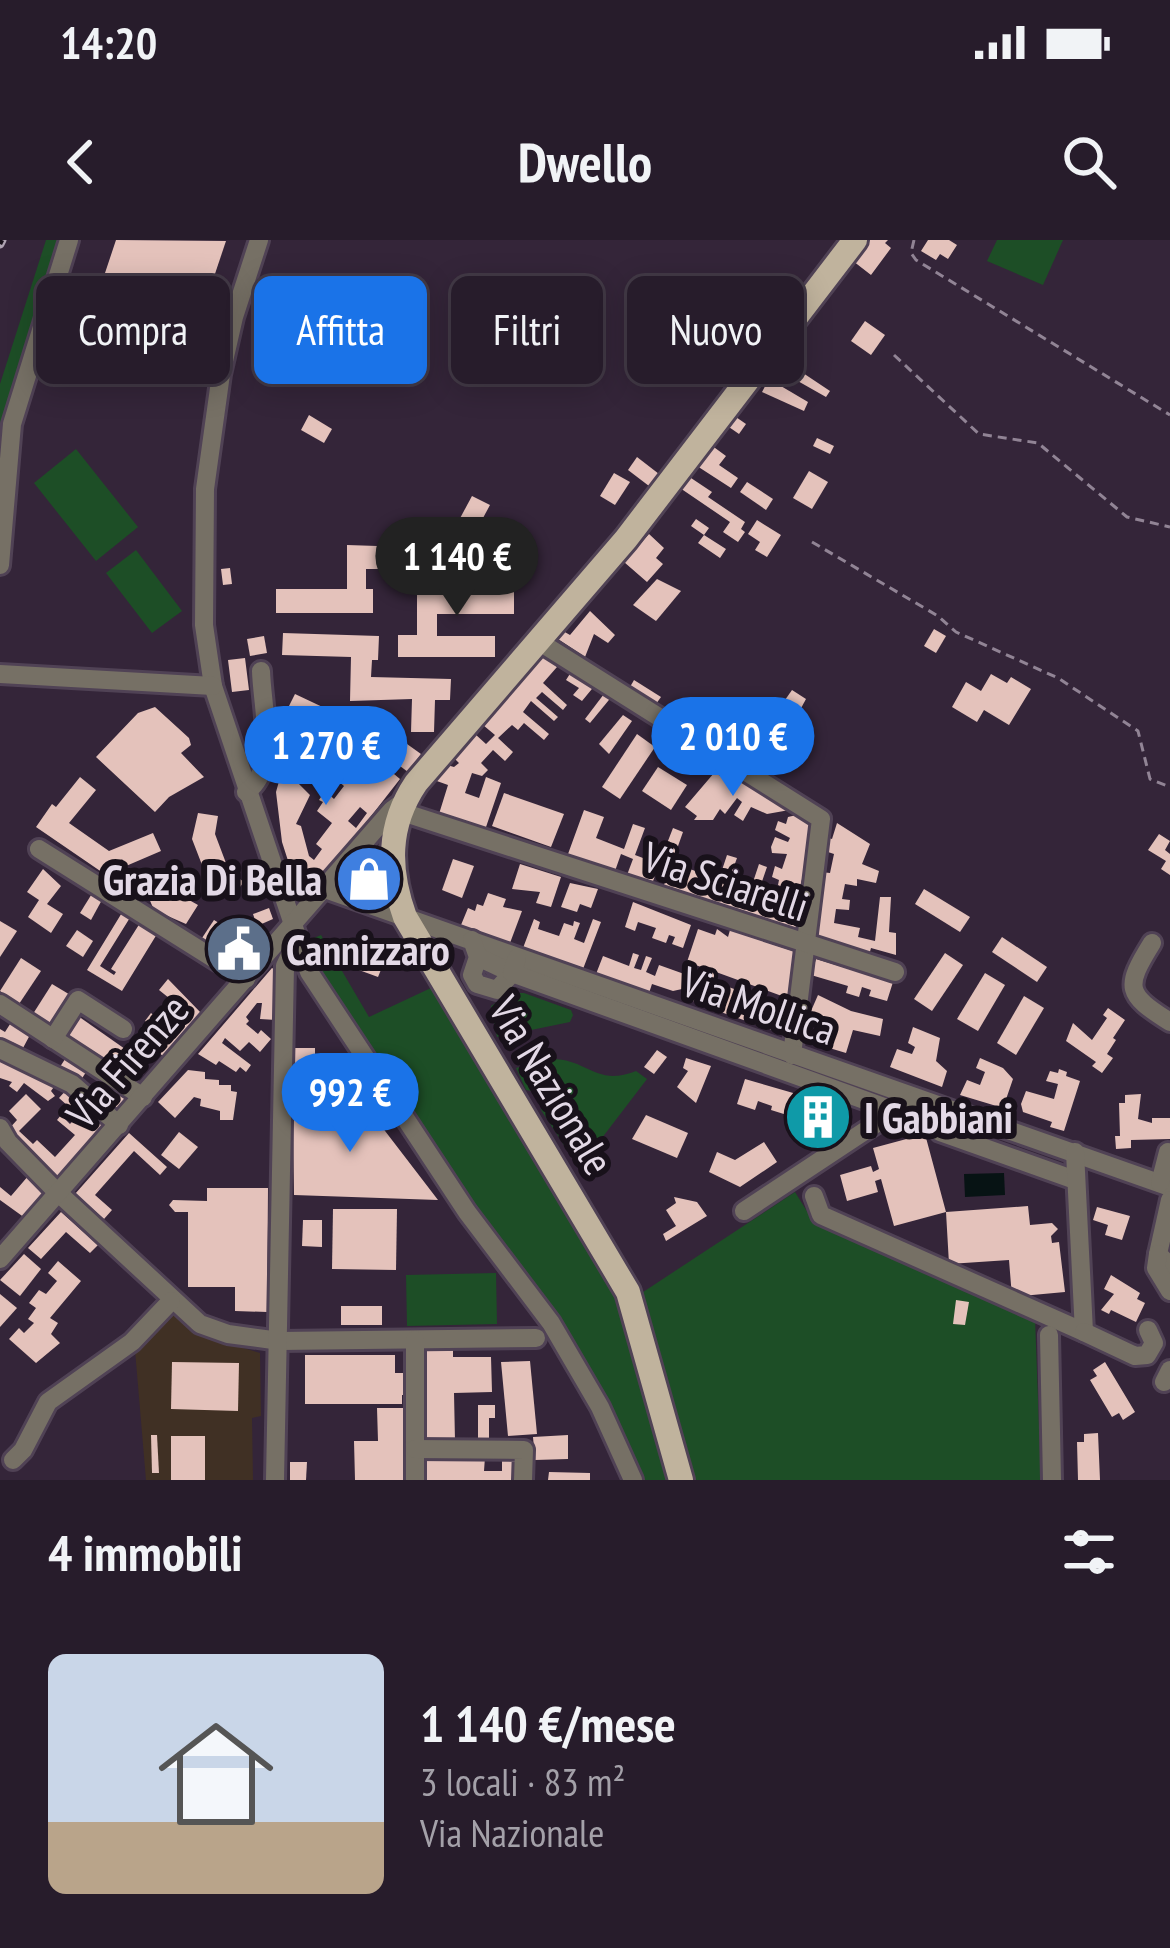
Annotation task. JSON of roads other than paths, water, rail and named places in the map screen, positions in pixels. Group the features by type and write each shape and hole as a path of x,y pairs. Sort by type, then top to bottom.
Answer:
{"main road":[{"path":"392,820 626,539 855,240"},
{"name":"Via Nazionale","path":"392,820 392,868 405,917 628,1292 681,1480"}],"street":[{"path":"0,565 12,424 69,240"},
{"path":"259,240 221,374 205,490 204,626 213,686 309,972 467,1212 551,1323 600,1407 633,1480"},
{"path":"538,641 821,819 792,1055"},
{"path":"246,792 257,784 268,763 260,671"},
{"path":"0,674 213,686"},
{"name":"Via Firenze","path":"5,1246 59,1194 274,948 295,935 325,890 392,820"},
{"name":"Via Sciarelli","path":"392,820 895,972"},
{"path":"39,849 246,980"},
{"path":"325,890 405,917 515,966 694,1030 895,1111"},
{"path":"275,1480 285,966 295,935"},
{"path":"1152,944 1131,976 1132,989 1139,1003 1170,1022"},
{"path":"274,948 285,966"},
{"path":"475,949 472,975 486,989 505,985 515,966"},
{"path":"53,1039 78,1000 123,1029"},
{"path":"0,1004 143,1097"},
{"name":"Via Mollica","path":"694,1030 792,1055 1075,1152 1167,1190"},
{"path":"0,1049 72,1084 119,1125"},
{"path":"744,1211 916,1099"},
{"path":"0,1128 59,1194 200,1324 228,1334 280,1341 536,1338"},
{"path":"940,1132 1075,1180"},
{"path":"1075,1152 1084,1332"},
{"path":"1168,1152 1164,1260 1156,1268 1170,1291"},
{"path":"814,1196 821,1215 1135,1356 1147,1355 1154,1343 1148,1330"},
{"path":"13,1460 48,1402 132,1342 171,1301"},
{"path":"1049,1335 1052,1480"},
{"path":"415,1340 415,1480"},
{"path":"415,1449 524,1450 523,1480"}],"railway":[{"path":"0,244 2,240"}],"place":[{"name":"Grazia Di Bella","path":"369,879"},
{"name":"Cannizzaro","path":"239,949"},
{"name":"I Gabbiani","path":"818,1117"}]}
